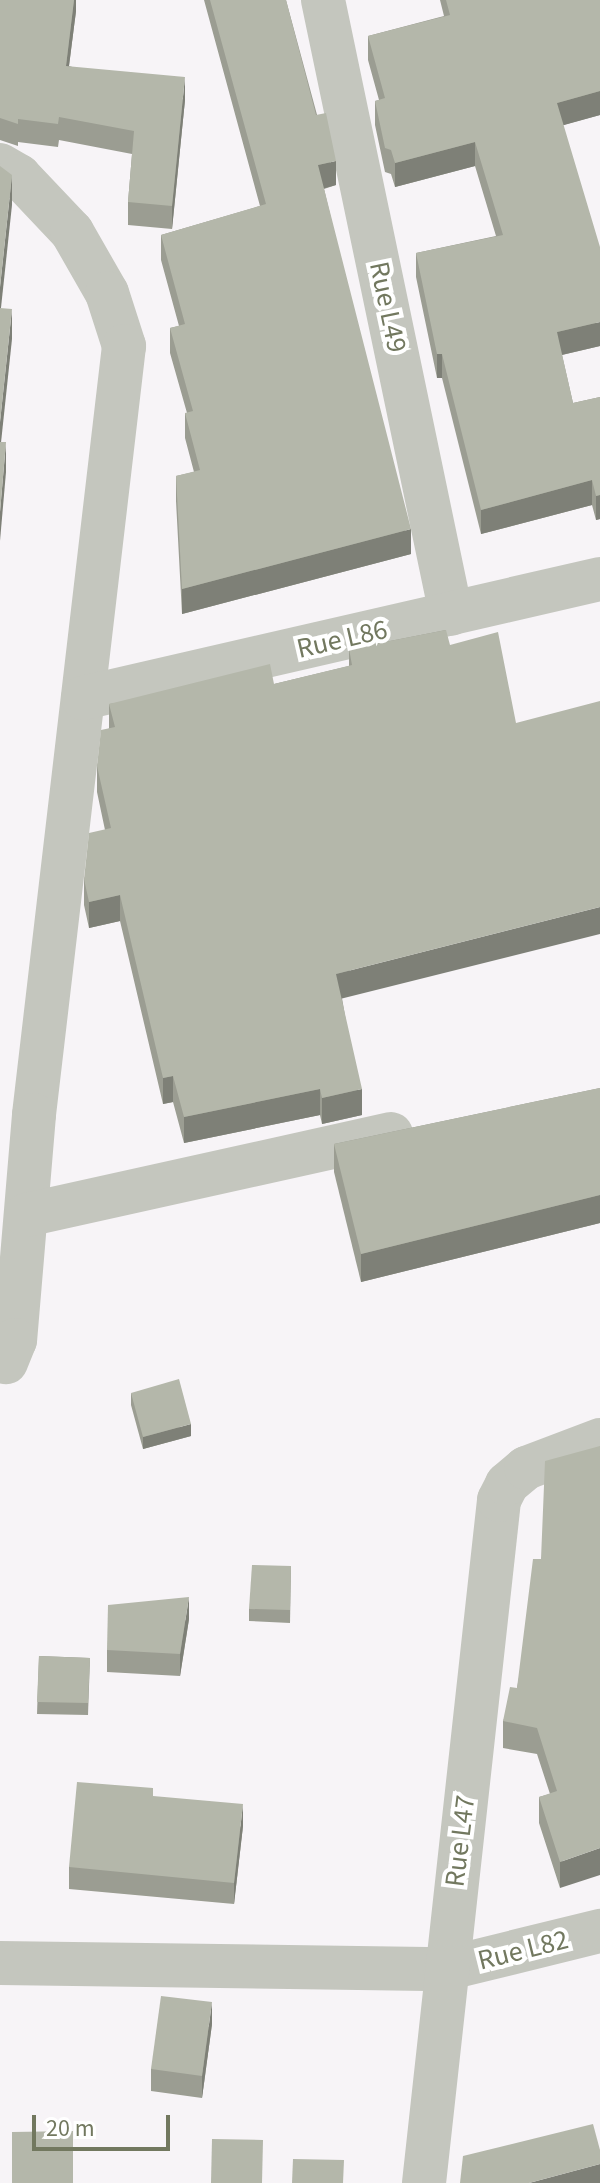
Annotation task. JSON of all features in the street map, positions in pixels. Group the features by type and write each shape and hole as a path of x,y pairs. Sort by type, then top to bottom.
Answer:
{"street":[{"name":"Rue L49","path":"323,0 451,614"},
{"path":"0,165 19,176 72,232 107,293 124,346 26,1215 15,1340 6,1362"},
{"name":"Rue L86","path":"83,698 600,579"},
{"path":"26,1215 426,1127"},
{"name":"Rue L47","path":"424,2183 445,1969 499,1500 507,1484 526,1468 600,1440"},
{"name":"Rue L82","path":"0,1963 445,1969 600,1931"}],"building":[{"path":"0,0 74,0 66,66 185,77 172,206 128,202 134,131 59,117 58,124 18,119 18,124 0,118"},
{"path":"210,0 286,0 316,115 326,113 336,161 318,165 411,529 182,589 176,476 200,470 185,413 193,411 170,328 185,324 161,235 266,204"},
{"path":"446,0 600,0 600,91 557,103 600,247 600,322 557,332 573,403 600,397 600,495 596,496 592,480 481,510 442,354 437,354 416,253 503,235 475,142 395,163 391,150 385,148 375,101 385,98 368,36 450,15"},
{"path":"0,166 12,175 0,287"},
{"path":"0,308 12,309 0,422"},
{"path":"0,442 6,442 0,512"},
{"path":"446,630 450,645 498,632 516,723 600,701 600,907 336,974 362,1089 322,1098 320,1089 184,1117 173,1076 163,1078 120,895 89,902 84,879 89,833 111,828 97,766 101,730 115,727 109,704 270,664 274,684 352,665 349,649"},
{"path":"600,1088 600,1195 361,1254 334,1144"},
{"path":"179,1379 191,1424 143,1437 131,1393"},
{"path":"600,1446 600,1848 560,1862 539,1797 557,1791 537,1728 503,1721 510,1687 517,1688 533,1559 541,1559 545,1461"},
{"path":"252,1565 291,1566 290,1610 249,1609"},
{"path":"189,1597 180,1654 107,1650 108,1605"},
{"path":"39,1656 90,1658 88,1703 37,1702"},
{"path":"77,1782 153,1788 153,1796 243,1804 234,1883 69,1867"},
{"path":"161,1996 212,2002 202,2076 151,2069"},
{"path":"593,2124 600,2150 600,2164 529,2183 460,2183 463,2156"},
{"path":"73,2131 73,2183 12,2183 12,2132"},
{"path":"212,2139 263,2140 262,2183 211,2183"},
{"path":"293,2159 344,2160 343,2183 292,2183"}]}
